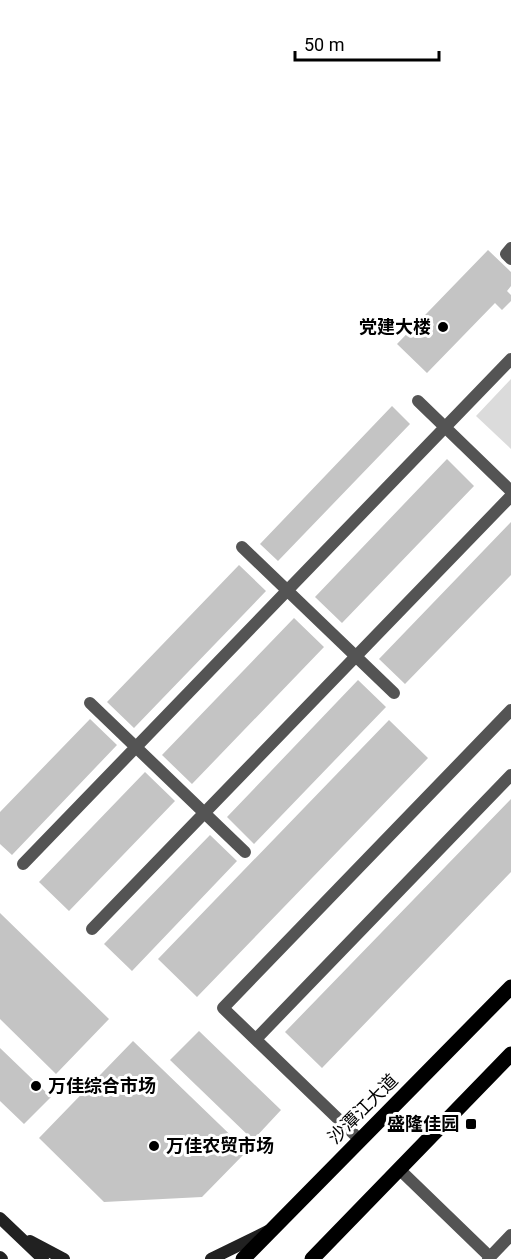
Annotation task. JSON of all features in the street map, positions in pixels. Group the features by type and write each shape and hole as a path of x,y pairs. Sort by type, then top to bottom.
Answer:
{"main road":[{"name":"沙潭江大道","path":"243,1259 511,987"},
{"path":"312,1259 511,1054"},
{"path":"0,1218 43,1259"},
{"path":"211,1259 274,1228"},
{"path":"17,1234 63,1259"}],"lane":[{"path":"511,248 506,254 511,259"},
{"path":"23,864 511,359"},
{"path":"418,401 511,491"},
{"path":"92,929 511,496"},
{"path":"242,547 393,693"},
{"path":"90,703 245,852"},
{"path":"360,1140 223,1008 511,710"},
{"path":"256,1039 511,775"},
{"path":"399,1169 489,1258 511,1235"}],"shaded area":[{"path":"511,379 511,449 476,416"}],"building":[{"name":"党建大楼","path":"488,250 511,272 511,286 507,291 511,295 511,301 502,310 495,303 427,373 397,344"},
{"path":"392,406 410,424 278,561 260,544"},
{"path":"447,459 474,486 342,623 315,597"},
{"path":"511,522 511,575 405,684 379,659"},
{"path":"239,565 266,591 134,728 107,702"},
{"path":"294,618 324,647 192,784 162,755"},
{"path":"358,680 386,707 254,844 227,817"},
{"path":"90,719 117,745 12,855 0,844 0,812"},
{"path":"389,720 428,758 197,997 158,959"},
{"path":"145,772 175,801 69,911 39,882"},
{"path":"511,799 511,872 322,1068 285,1032"},
{"path":"210,835 237,861 132,971 104,944"},
{"path":"0,913 109,1019 56,1074 0,1019"},
{"path":"199,1031 281,1110 253,1140 170,1060"},
{"path":"133,1041 247,1151 202,1197 104,1202 39,1138"},
{"path":"0,1048 51,1097 24,1124 0,1101"}],"place":[{"name":"党建大楼","path":"443,327"},
{"name":"万佳综合市场","path":"36,1086"},
{"name":"盛隆佳园","path":"471,1124"},
{"name":"万佳农贸市场","path":"154,1146"}]}
